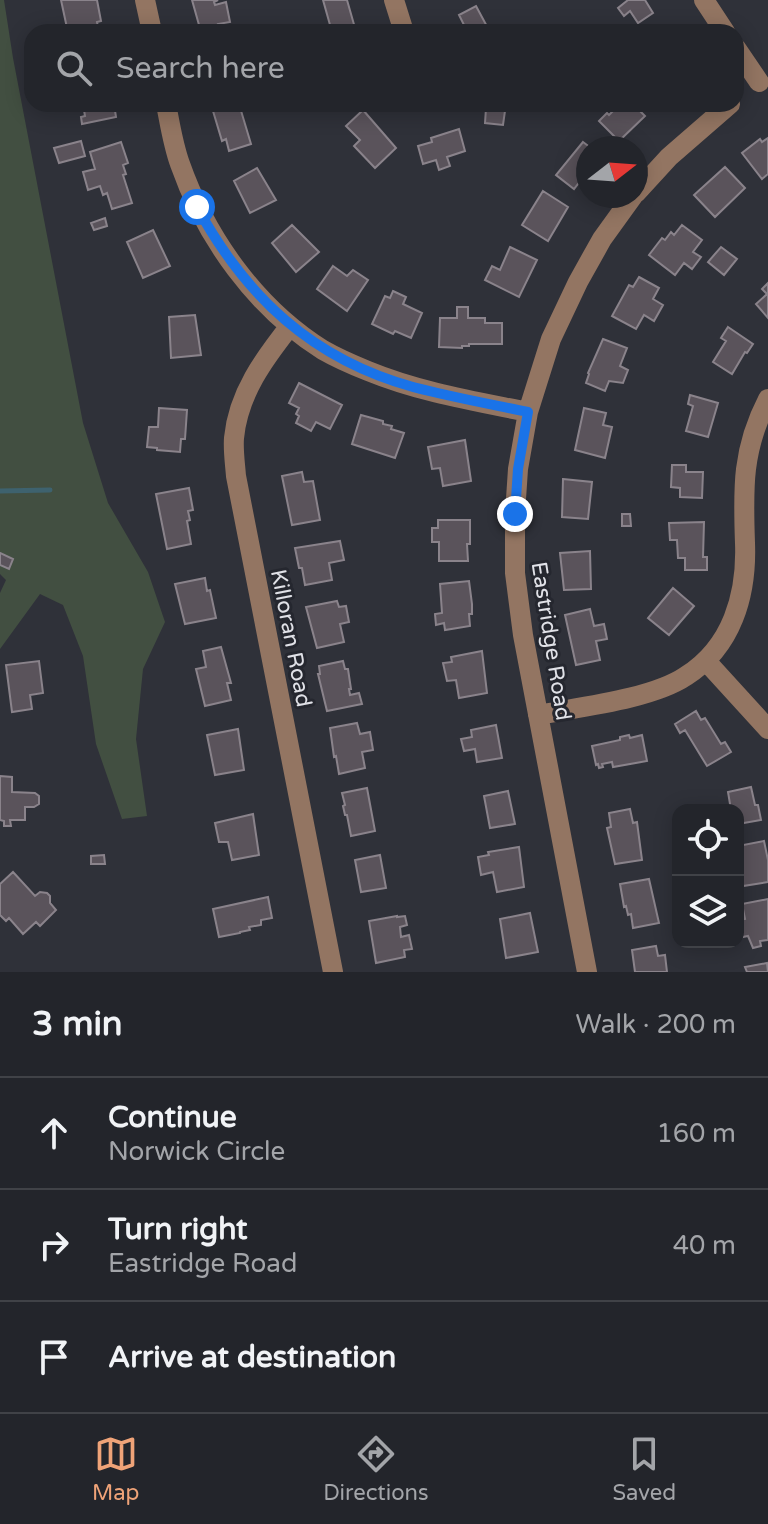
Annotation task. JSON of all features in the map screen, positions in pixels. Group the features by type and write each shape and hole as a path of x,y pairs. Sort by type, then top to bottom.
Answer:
{"street":[{"path":"145,0 150,24"},
{"path":"394,0 402,24"},
{"path":"704,0 720,24"},
{"path":"744,57 763,80 744,93"},
{"path":"168,112 179,161 197,207 215,239 244,280 290,326 325,351 412,387 528,412"},
{"name":"Eastridge Road","path":"648,179 721,112"},
{"name":"Eastridge Road","path":"587,972 523,635 515,573 515,514 528,412 551,339 578,282 624,208"},
{"name":"Killoran Road","path":"290,326 266,356 240,408 234,439 236,476 333,972"},
{"path":"538,715 656,690 685,678 706,661 728,633 741,602 746,566 744,509 749,444 768,399"},
{"path":"706,661 768,729"}],"green space":[{"path":"0,0 4,0 83,423 108,503 148,572 165,622 143,669 136,739 147,816 122,819 96,744 83,656 63,605 40,594 0,649 0,593 6,580 0,574"}],"building":[{"path":"61,0 97,0 101,21 97,24 66,24"},
{"path":"192,0 218,0 214,2 215,5 226,2 230,22 199,24"},
{"path":"323,0 347,0 354,24 330,24"},
{"path":"628,0 645,0 653,13 638,23 630,11 624,16 618,8"},
{"path":"476,6 486,24 464,24 459,15"},
{"path":"84,112 115,112 116,117 82,124 81,117 85,116"},
{"path":"213,112 241,112 251,144 229,151 226,139 222,141"},
{"path":"365,112 396,148 375,168 354,146 360,140 346,126"},
{"path":"486,112 505,112 503,125 485,123"},
{"path":"641,112 645,116 624,136 614,136 599,121 607,113"},
{"path":"459,129 465,151 447,157 450,166 439,170 436,160 423,164 418,146 432,142 431,138"},
{"path":"768,138 768,174 762,179 742,153 760,139 762,142"},
{"path":"81,141 85,156 59,163 54,148"},
{"path":"121,142 128,163 123,165 126,174 123,175 132,203 112,209 107,193 103,195 100,186 88,190 83,172 95,169 90,152"},
{"path":"576,151 574,189 556,175"},
{"path":"725,167 745,188 715,217 694,195"},
{"path":"257,168 276,200 250,213 234,181"},
{"path":"543,191 568,207 548,241 522,225"},
{"path":"105,218 107,226 94,230 91,223"},
{"path":"292,225 319,252 296,272 272,243"},
{"path":"682,225 702,240 693,252 701,257 692,269 684,263 675,275 649,255 662,238 665,240 671,232 674,235"},
{"path":"153,230 170,266 143,278 127,242"},
{"path":"510,247 537,260 519,297 485,280 492,266 500,270"},
{"path":"721,247 737,259 724,275 708,262"},
{"path":"333,266 347,276 353,270 368,280 347,311 317,289"},
{"path":"639,277 659,288 653,299 663,305 654,321 644,315 636,329 612,316 629,285 633,287"},
{"path":"768,283 768,318 756,304 767,294 762,289"},
{"path":"393,291 406,297 403,304 422,313 411,338 372,324 385,296 390,298"},
{"path":"457,307 468,307 468,318 485,318 485,323 502,323 502,344 439,347 440,318 457,318"},
{"path":"195,315 201,355 171,358 169,317"},
{"path":"728,327 753,344 732,374 713,362 726,341 721,338"},
{"path":"603,339 627,348 620,366 628,370 623,383 609,381 605,391 586,383"},
{"path":"299,383 342,405 330,429 316,422 311,431 296,423 299,408 289,403"},
{"path":"690,395 718,403 708,437 686,431 693,406 688,404"},
{"path":"159,408 187,410 185,439 181,439 180,452 147,447 149,427 158,427"},
{"path":"584,408 606,413 603,425 612,427 605,458 575,450"},
{"path":"361,415 383,421 383,424 392,426 391,429 404,433 395,458 352,444"},
{"path":"465,440 471,481 443,486 440,468 432,469 428,447"},
{"path":"672,465 686,465 686,472 703,472 702,498 680,497 680,488 671,487"},
{"path":"302,472 304,482 313,481 320,520 292,525 282,476"},
{"path":"563,479 592,482 588,519 562,517"},
{"path":"189,488 193,510 188,511 190,520 187,521 191,544 167,549 156,494"},
{"path":"622,514 630,514 631,526 622,526"},
{"path":"438,520 470,520 468,561 439,561 439,542 432,542 432,528 438,528"},
{"path":"704,522 703,557 707,557 707,570 685,570 685,558 678,558 677,540 670,540 669,523"},
{"path":"340,541 344,560 329,563 332,580 305,585 295,548"},
{"path":"590,551 591,589 564,590 560,553"},
{"path":"0,553 13,559 9,569 0,565"},
{"path":"205,578 216,618 185,624 175,584"},
{"path":"469,581 472,604 470,626 445,630 444,623 436,625 435,614 442,613 440,584"},
{"path":"673,588 694,606 669,635 648,618"},
{"path":"337,601 339,607 346,606 349,622 340,624 344,642 317,648 306,607"},
{"path":"590,609 594,626 604,624 607,639 596,641 600,660 576,665 565,615"},
{"path":"221,647 231,683 227,683 231,700 205,706 196,669 206,667 203,651"},
{"path":"482,651 487,693 459,698 456,680 447,681 443,663 452,662 451,657"},
{"path":"39,661 43,693 30,695 32,709 12,712 6,665"},
{"path":"343,661 345,669 348,669 350,695 359,693 362,704 327,711 319,666"},
{"path":"696,711 701,720 705,718 721,744 725,742 731,752 707,766 685,730 680,733 675,724"},
{"path":"357,723 360,734 370,732 373,750 362,752 365,768 339,774 330,728"},
{"path":"496,725 502,758 477,762 475,749 464,751 461,739 472,737 471,730"},
{"path":"238,729 244,770 215,775 207,735"},
{"path":"629,735 630,738 642,735 647,761 613,767 612,762 599,768 596,765 592,746"},
{"path":"0,776 12,777 12,792 39,796 39,804 25,807 25,820 10,820 11,826 4,826 4,821 0,820"},
{"path":"751,787 761,820 744,823 744,804 730,804 728,792"},
{"path":"367,788 375,831 351,836 342,793"},
{"path":"508,791 515,824 490,828 484,796"},
{"path":"630,809 633,823 637,822 642,860 615,864 607,828 611,827 609,813"},
{"path":"253,814 259,855 232,860 228,842 219,842 215,823"},
{"path":"764,841 768,882 744,886 744,845"},
{"path":"519,847 524,887 497,892 493,872 481,875 478,857 489,855 488,852"},
{"path":"104,855 105,864 91,864 91,856"},
{"path":"380,855 386,888 361,892 355,860"},
{"path":"13,872 35,896 40,892 47,893 56,910 40,926 36,922 23,934 9,918 6,921 0,915 0,884"},
{"path":"649,879 659,923 633,928 631,914 628,915 624,907 620,884"},
{"path":"268,897 272,918 261,920 261,925 249,927 250,930 219,937 213,909"},
{"path":"768,899 768,940 760,941 761,946 753,948 748,936 744,937 744,904"},
{"path":"530,913 538,952 506,958 500,919"},
{"path":"405,916 407,925 400,927 401,937 409,935 412,949 404,950 405,957 376,963 369,921"},
{"path":"656,946 658,956 665,955 667,972 635,972 632,950"},
{"path":"767,963 768,972 747,972 745,967"}],"waterway":[{"path":"0,491 50,490"}],"route":[{"path":"197,207 244,280 290,326 325,351 412,387 528,412 518,469 515,514"}]}
